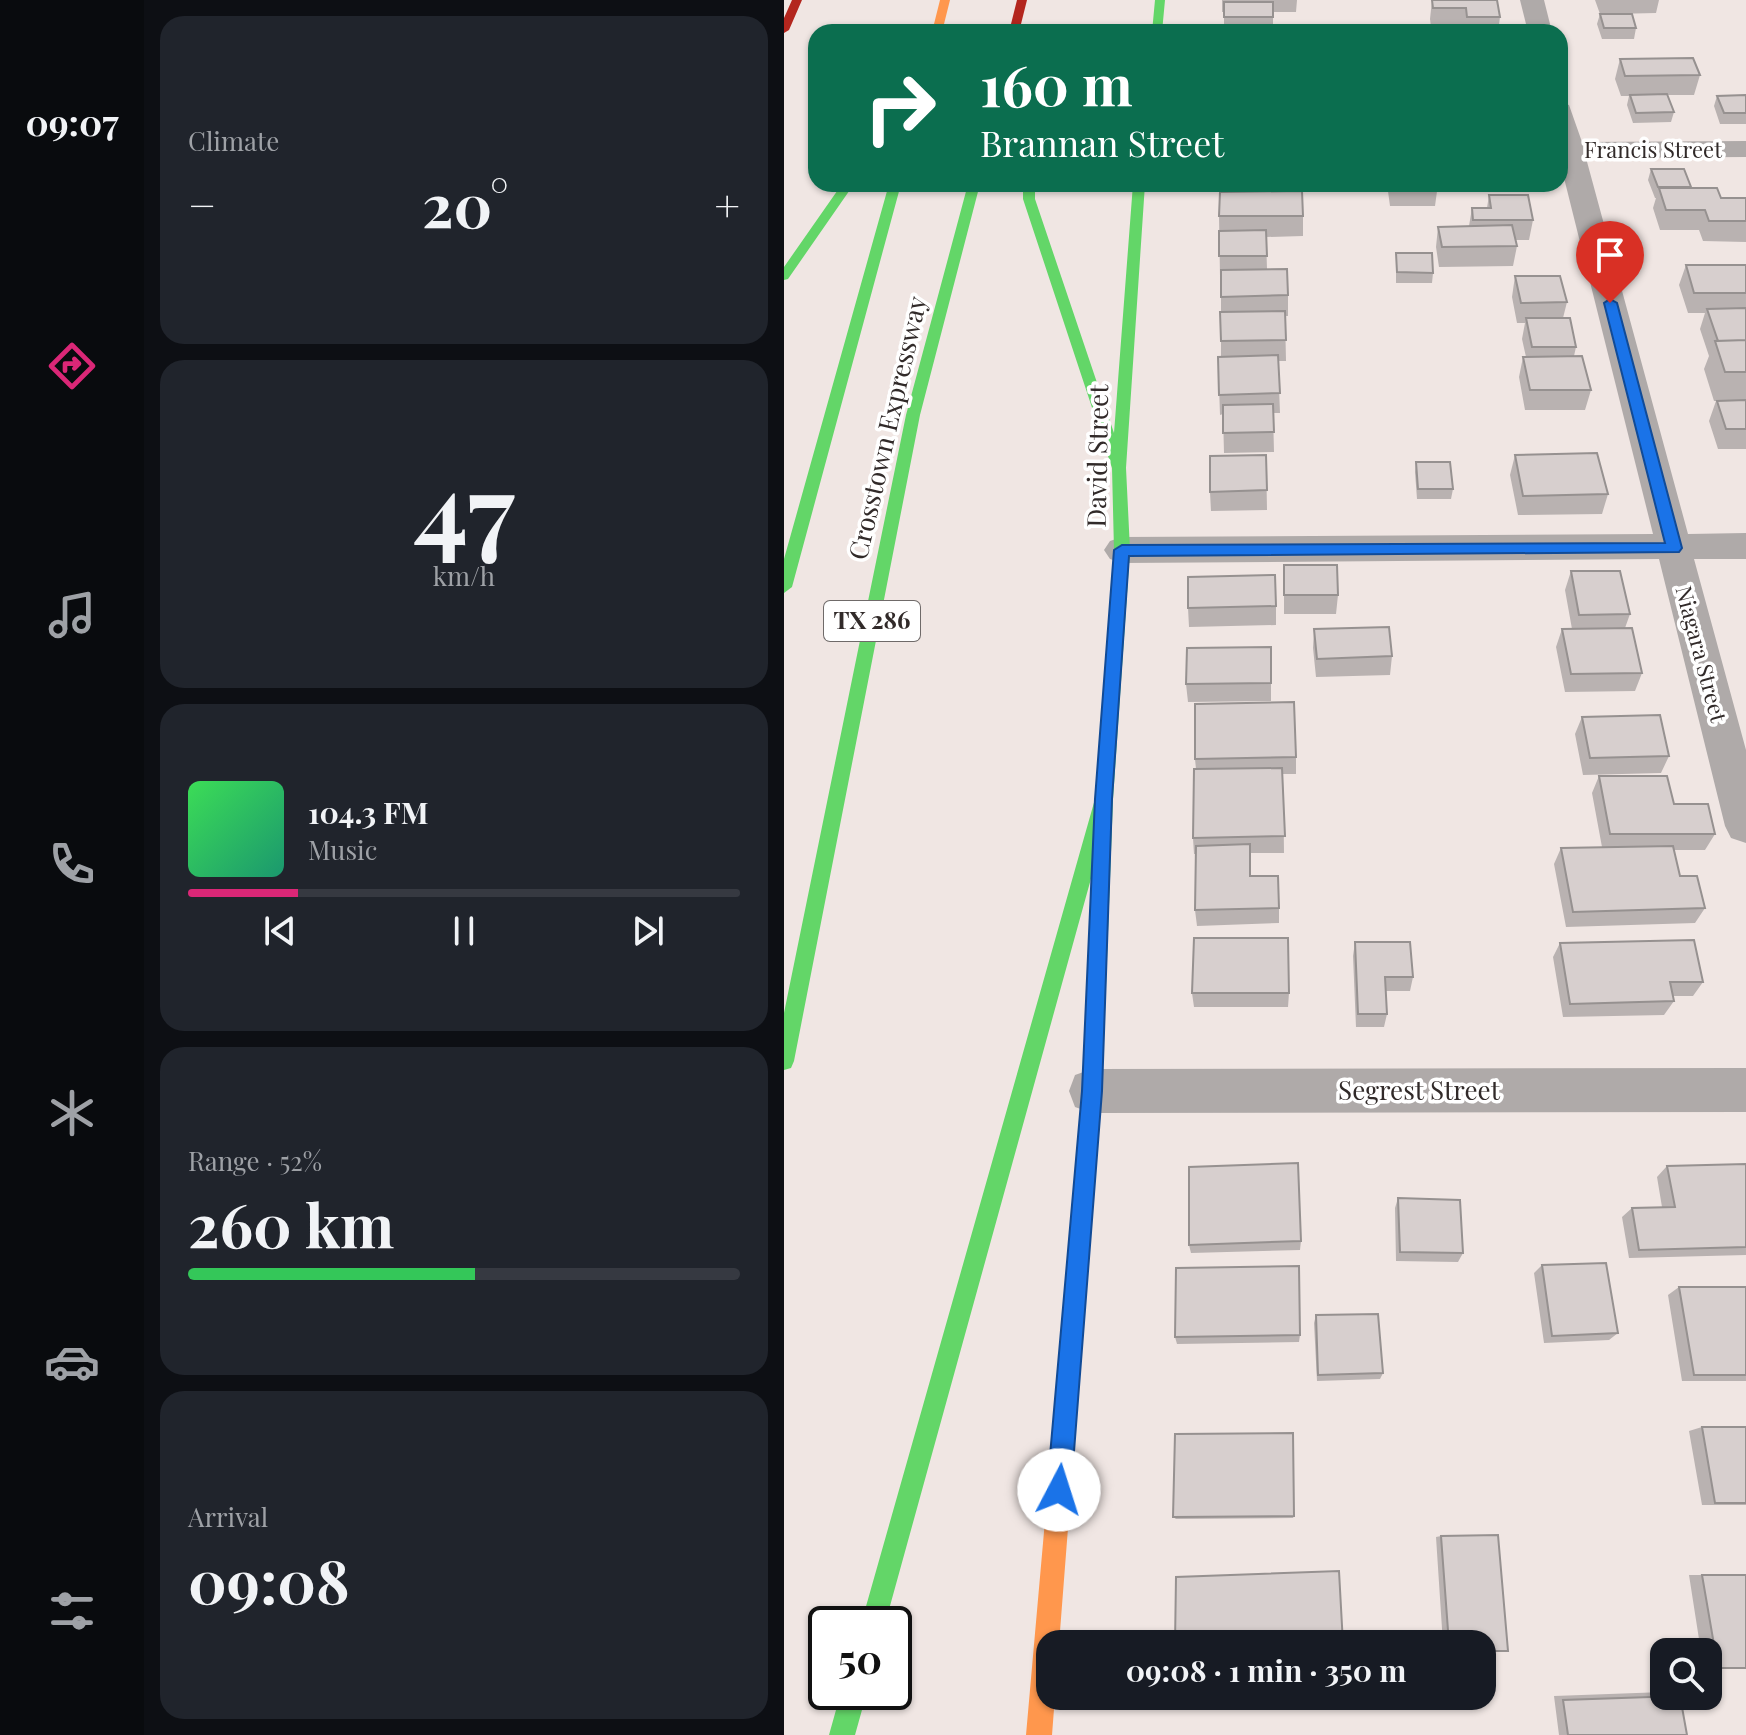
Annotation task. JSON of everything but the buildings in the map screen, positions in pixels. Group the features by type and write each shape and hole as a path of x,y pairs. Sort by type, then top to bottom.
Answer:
{"main road":[{"path":"784,30 797,0"},
{"path":"939,24 945,0"},
{"path":"1016,24 1024,0"},
{"path":"1024,0 1026,24"},
{"path":"1158,24 1160,0"},
{"path":"784,276 842,192"},
{"name":"Crosstown Expressway","path":"784,587 893,192"},
{"name":"Crosstown Expressway","path":"784,1061 913,415 972,192"},
{"path":"1029,192 1119,468"},
{"name":"David Street","path":"1039,1735 1092,1091 1104,799 1122,550 1119,468 1138,192"},
{"path":"878,1606 1104,799"},
{"path":"842,1735 849,1710"}],"street":[{"path":"1532,0 1538,24"},
{"name":"Francis Street","path":"1568,150 1746,149"},
{"name":"Niagara Street","path":"1568,161 1746,826"},
{"path":"1122,550 1746,546"},
{"name":"Segrest Street","path":"1092,1091 1746,1090"}],"traffic: fast":[{"path":"1158,24 1160,0"},
{"path":"784,276 842,192"},
{"path":"784,587 893,192"},
{"path":"784,1061 913,415 972,192"},
{"path":"1029,192 1119,468"},
{"path":"1084,1193 1092,1091 1104,799 1122,550 1119,468 1138,192"},
{"path":"878,1606 1104,799"},
{"path":"842,1735 849,1710"}],"traffic: slow":[{"path":"939,24 945,0"},
{"path":"1039,1735 1084,1193"}],"traffic: jam":[{"path":"784,30 797,0"},
{"path":"1016,24 1022,0"}],"route":[{"path":"1059,1490 1092,1091 1104,799 1122,550 1674,548 1610,303"}]}
